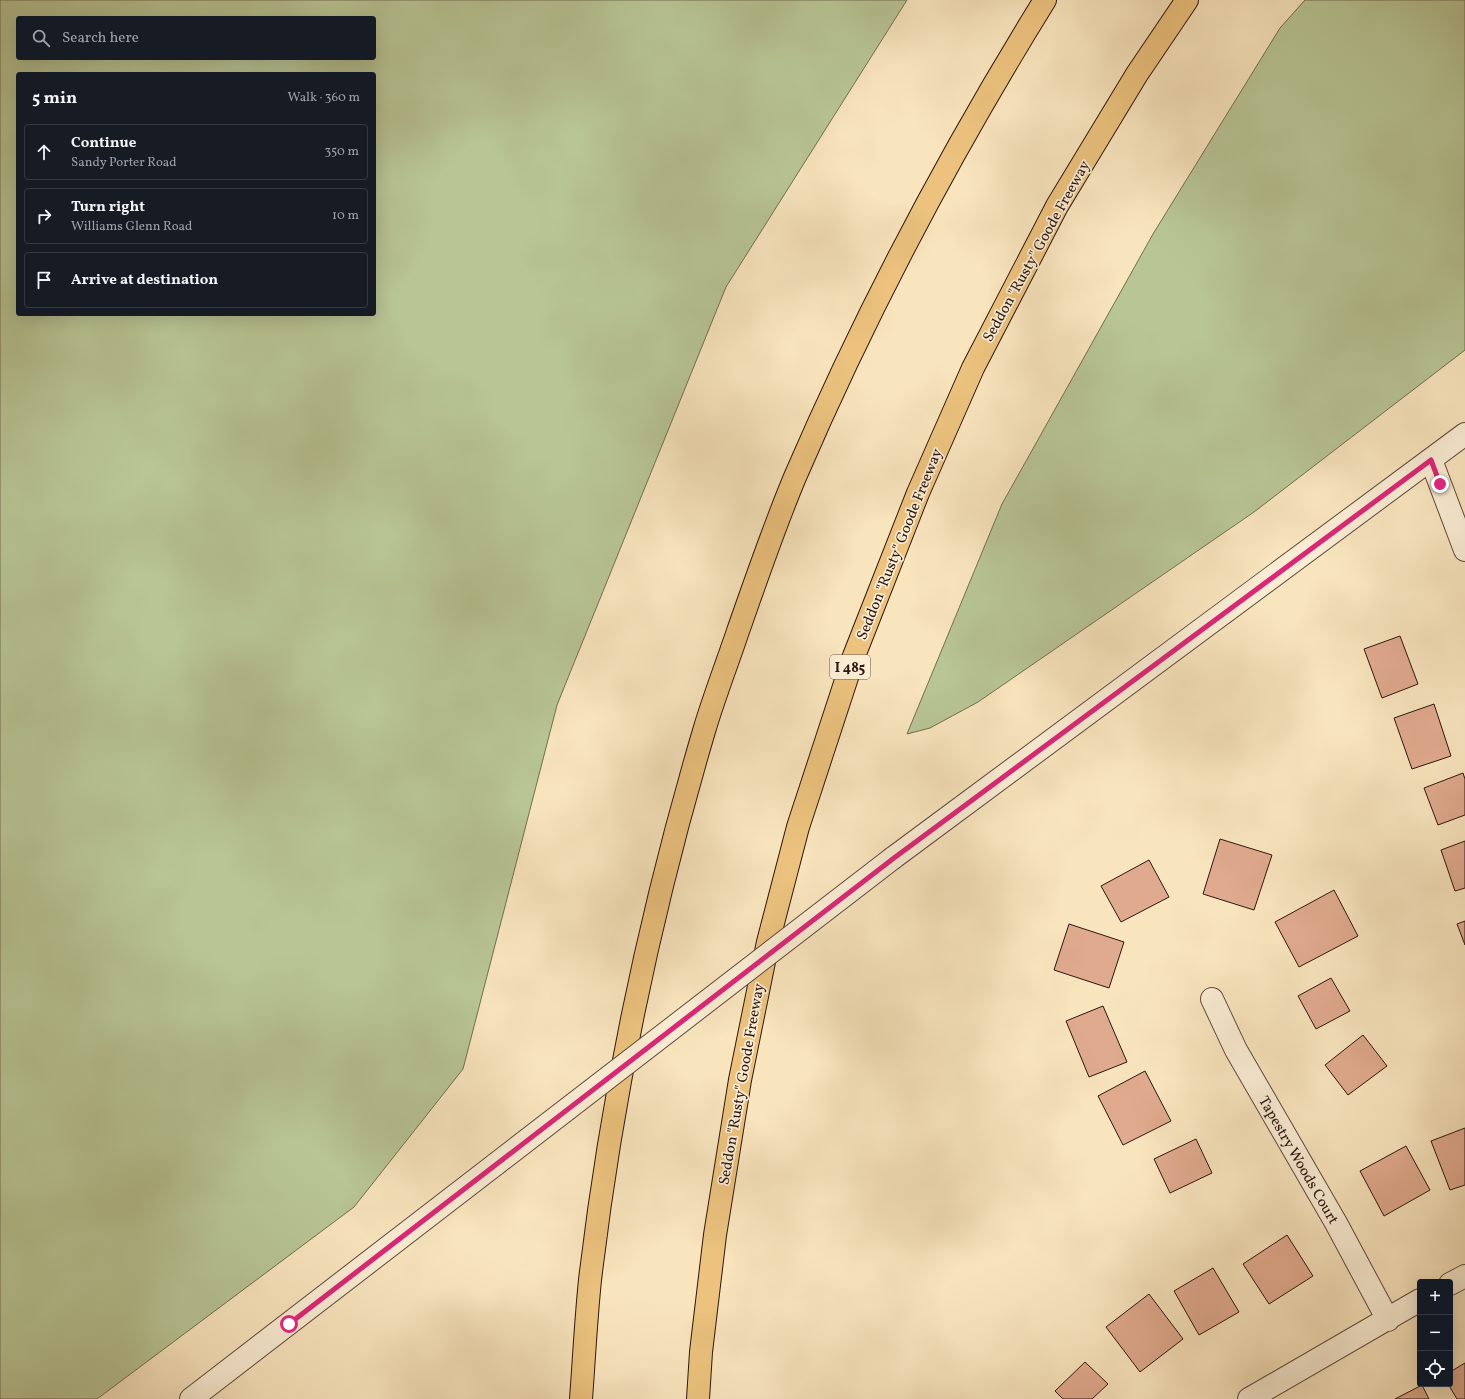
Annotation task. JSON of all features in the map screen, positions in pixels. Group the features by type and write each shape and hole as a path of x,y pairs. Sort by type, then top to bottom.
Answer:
{"highway":[{"path":"581,1399 590,1282 607,1156 629,1032 660,892 705,728 751,595 794,479 862,330 934,189 1045,0"},
{"name":"Seddon \"Rusty\" Goode Freeway","path":"698,1399 701,1352 715,1236 740,1080 768,942 798,827 854,656 918,493 973,368 1057,206 1137,74 1187,0"}],"street":[{"path":"191,1399 894,858 1465,434"},
{"path":"1431,460 1465,550"},
{"name":"Tapestry Woods Court","path":"1212,999 1236,1050 1336,1223 1388,1320"},
{"path":"1453,1282 1465,1276"},
{"path":"1249,1399 1417,1302"}],"green space":[{"path":"0,0 907,0 726,287 557,705 463,1069 354,1207 97,1399 0,1399"},
{"path":"1305,0 1465,0 1465,350 1254,512 978,702 930,728 907,734 1002,504 1153,234 1280,28"}],"building":[{"path":"1400,636 1418,684 1382,698 1364,649"},
{"path":"1434,704 1451,756 1412,769 1394,718"},
{"path":"1463,773 1465,779 1465,815 1438,825 1424,788"},
{"path":"1220,839 1272,855 1254,910 1203,894"},
{"path":"1465,841 1465,888 1455,891 1441,850"},
{"path":"1149,860 1169,897 1121,922 1101,886"},
{"path":"1334,890 1358,936 1299,967 1275,922"},
{"path":"1465,921 1465,945 1457,924"},
{"path":"1069,924 1124,942 1109,988 1054,970"},
{"path":"1331,978 1350,1011 1316,1029 1298,996"},
{"path":"1103,1006 1127,1062 1089,1077 1066,1021"},
{"path":"1363,1035 1387,1066 1348,1095 1325,1065"},
{"path":"1145,1071 1171,1121 1123,1145 1098,1096"},
{"path":"1465,1128 1465,1185 1450,1190 1431,1141"},
{"path":"1196,1139 1212,1173 1170,1193 1154,1159"},
{"path":"1406,1146 1430,1190 1384,1216 1360,1171"},
{"path":"1287,1235 1313,1276 1269,1304 1243,1264"},
{"path":"1213,1268 1239,1312 1199,1335 1174,1291"},
{"path":"1149,1294 1183,1339 1140,1372 1106,1327"},
{"path":"1085,1362 1108,1384 1092,1399 1063,1399 1055,1391"},
{"path":"1465,1363 1465,1399 1457,1399 1450,1387 1453,1387 1453,1370"},
{"path":"1418,1387 1423,1387 1429,1399 1395,1399"}],"route":[{"path":"289,1324 894,858 1431,460 1440,484"}]}
